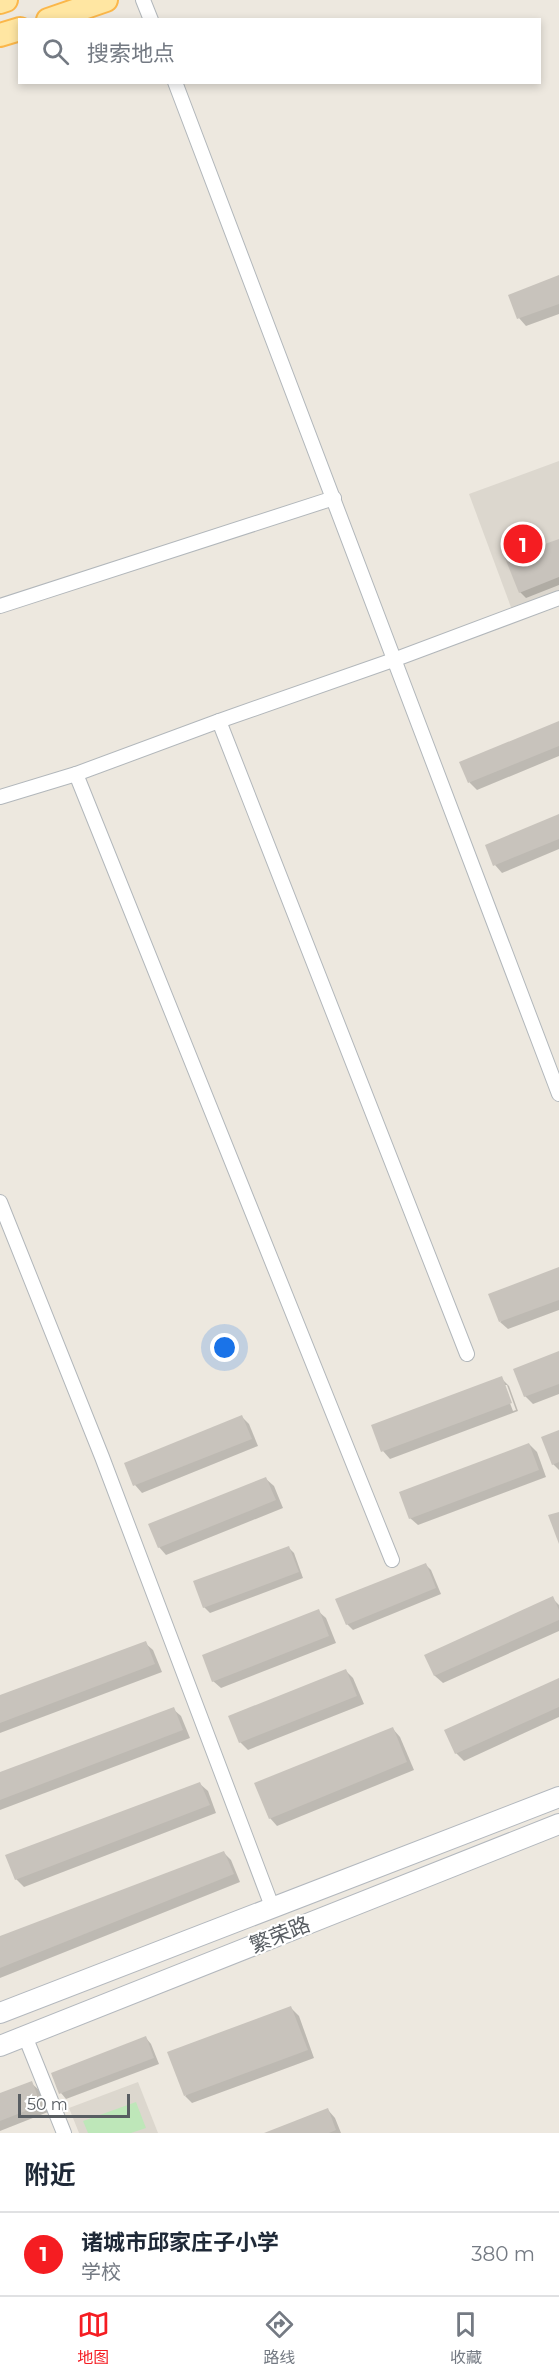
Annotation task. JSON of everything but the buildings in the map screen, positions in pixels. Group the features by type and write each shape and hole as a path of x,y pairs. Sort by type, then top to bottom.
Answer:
{"main road":[{"path":"0,2 6,0"},
{"path":"54,18 106,0"},
{"path":"0,36 18,30"},
{"name":"繁荣路","path":"0,2013 559,1797"},
{"name":"繁荣路","path":"0,2046 559,1824"}],"street":[{"path":"143,0 150,18"},
{"path":"176,84 396,659 559,1094"},
{"path":"0,606 334,498"},
{"path":"0,797 76,774 559,598"},
{"path":"219,721 467,1353"},
{"path":"76,774 392,1560"},
{"path":"0,1203 102,1457 273,1909"},
{"path":"25,2036 63,2133"}],"shaded area":[{"path":"559,461 559,593 512,610 469,494"},
{"path":"138,2082 158,2133 79,2133 69,2108"}],"green space":[{"path":"136,2102 146,2128 131,2133 88,2133 83,2121"}],"place":[{"name":"诸城市邱家庄子小学","path":"523,544"}]}
